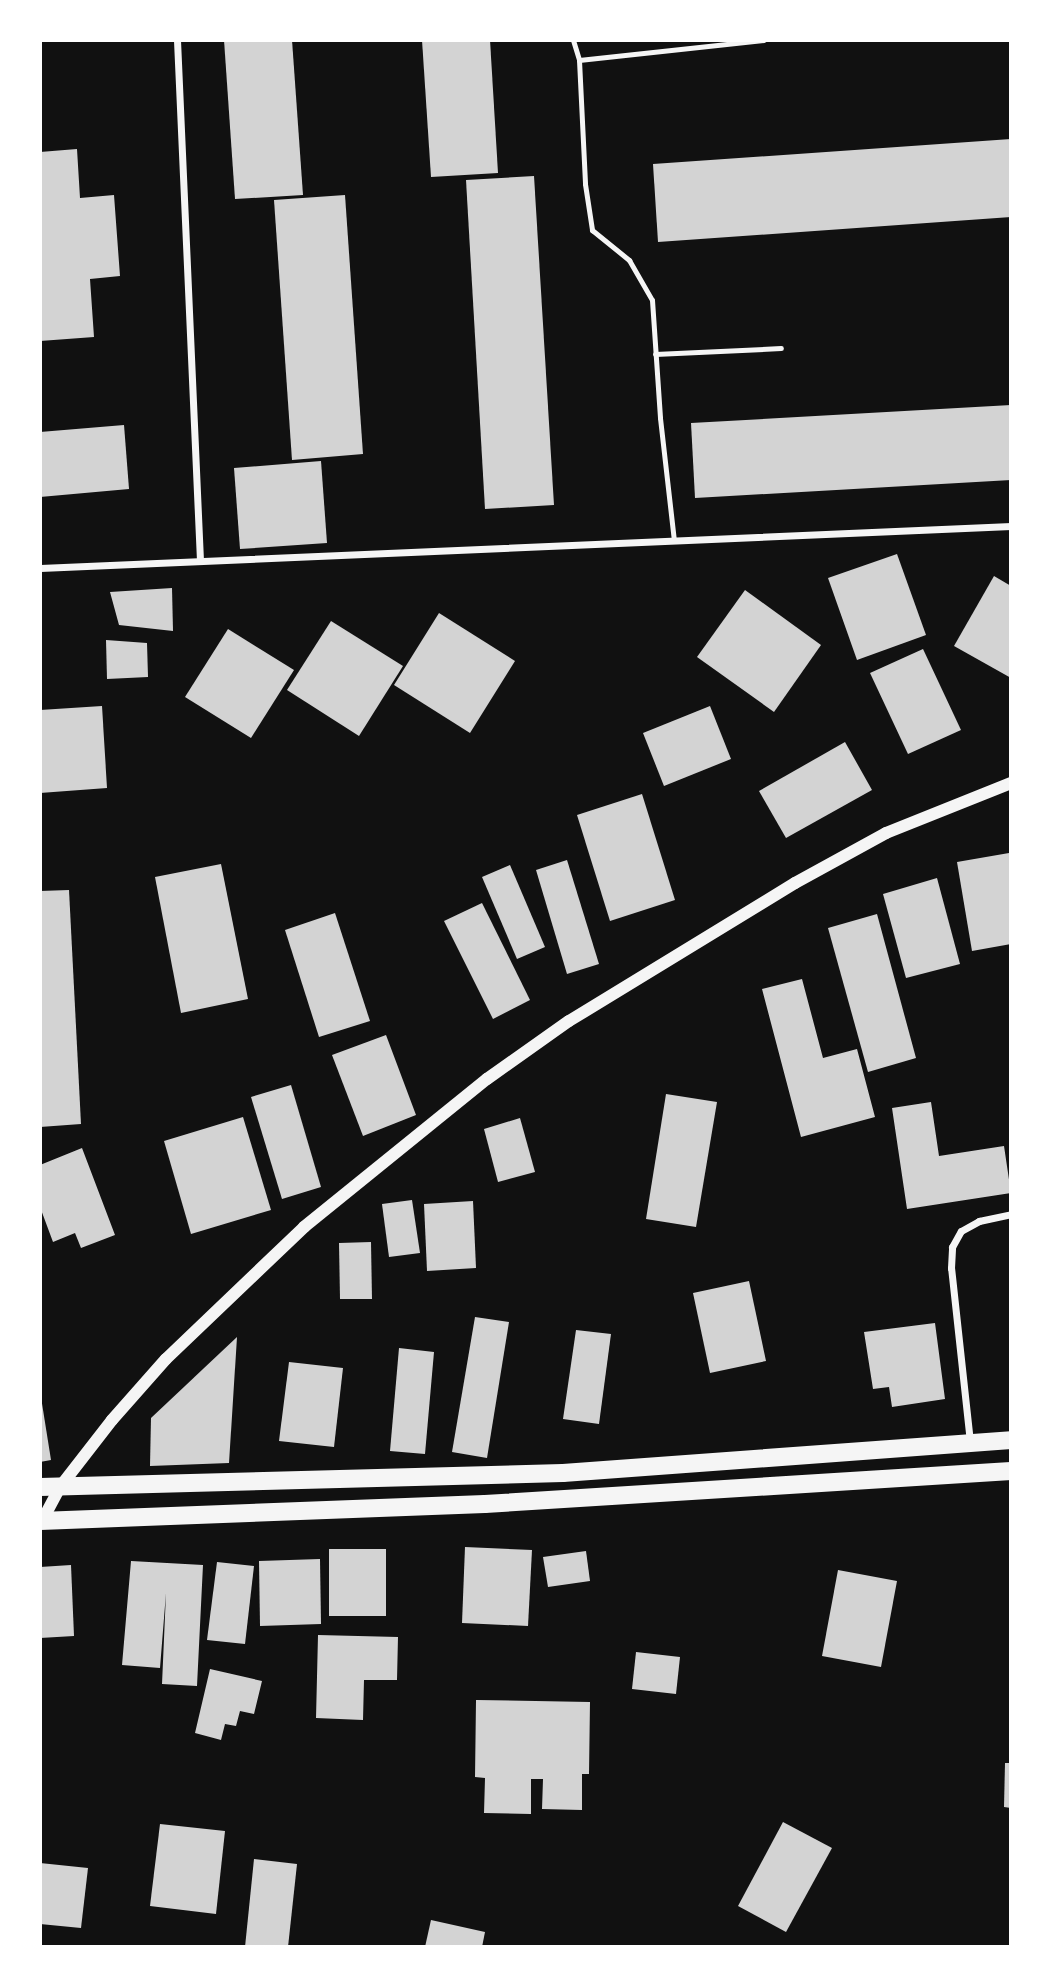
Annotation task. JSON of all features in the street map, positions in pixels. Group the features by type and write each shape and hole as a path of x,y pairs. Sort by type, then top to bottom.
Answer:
{"main road":[{"path":"40,1487 563,1474 1011,1440"},
{"path":"41,1521 485,1504 1011,1471"}],"street":[{"path":"177,40 200,560"},
{"path":"40,568 1011,526"},
{"path":"41,1521 60,1487 111,1420 166,1359 314,1219 487,1079 569,1021 795,883 886,833 1011,783"},
{"path":"970,1442 951,1268 952,1247 961,1231 979,1221 1011,1214"}],"lane":[{"path":"573,40 579,60 585,184 592,229 629,260 652,300 674,540"},
{"path":"579,60 764,40"},
{"path":"655,355 781,348"}],"building":[{"path":"224,40 292,40 303,195 235,199"},
{"path":"422,40 490,40 498,173 431,177"},
{"path":"1011,139 1011,217 658,242 653,164"},
{"path":"77,149 80,198 114,195 120,276 90,279 94,337 40,341 40,152"},
{"path":"534,176 554,505 485,509 466,180"},
{"path":"345,195 363,454 292,460 274,200"},
{"path":"1011,405 1011,480 695,498 691,423"},
{"path":"124,425 129,489 40,497 40,432"},
{"path":"321,461 327,543 240,549 234,468"},
{"path":"897,554 926,635 857,660 828,578"},
{"path":"994,576 1011,586 1011,678 954,646"},
{"path":"172,588 173,631 119,625 110,592"},
{"path":"745,590 821,645 774,712 697,657"},
{"path":"439,613 515,661 470,733 394,685"},
{"path":"331,621 403,666 359,736 287,690"},
{"path":"228,629 294,670 251,738 185,697"},
{"path":"106,640 147,643 148,677 107,679"},
{"path":"923,649 961,730 908,754 870,673"},
{"path":"102,706 107,788 40,793 40,710"},
{"path":"710,706 731,759 664,786 643,733"},
{"path":"845,742 872,790 786,838 759,791"},
{"path":"642,794 675,900 610,921 577,815"},
{"path":"1009,853 1011,944 972,951 957,862"},
{"path":"567,860 599,964 567,974 536,870"},
{"path":"221,864 248,999 181,1013 155,877"},
{"path":"510,865 545,947 517,959 482,877"},
{"path":"937,878 960,964 906,978 883,894"},
{"path":"69,890 81,1124 40,1127 40,891"},
{"path":"482,903 530,1000 493,1019 444,921"},
{"path":"335,913 370,1021 319,1037 285,930"},
{"path":"877,914 916,1058 868,1072 828,928"},
{"path":"802,979 823,1058 857,1049 875,1117 801,1137 762,989"},
{"path":"386,1035 416,1115 363,1136 332,1055"},
{"path":"291,1085 321,1187 282,1199 251,1097"},
{"path":"666,1094 717,1102 696,1227 646,1219"},
{"path":"931,1102 939,1156 1004,1146 1011,1193 907,1209 892,1108"},
{"path":"243,1117 271,1210 191,1234 164,1141"},
{"path":"520,1118 535,1172 498,1182 484,1129"},
{"path":"82,1148 115,1235 81,1248 75,1233 53,1242 40,1207 40,1165"},
{"path":"412,1200 420,1253 389,1257 382,1204"},
{"path":"473,1201 476,1268 427,1271 424,1204"},
{"path":"371,1242 372,1299 340,1299 339,1243"},
{"path":"749,1281 766,1361 710,1373 693,1293"},
{"path":"475,1317 509,1322 487,1458 452,1452"},
{"path":"935,1323 945,1399 892,1407 889,1387 873,1389 864,1332"},
{"path":"576,1330 611,1334 599,1424 563,1419"},
{"path":"237,1337 229,1463 150,1466 151,1418"},
{"path":"399,1348 434,1352 425,1454 390,1451"},
{"path":"289,1362 343,1368 334,1447 279,1441"},
{"path":"40,1391 51,1460 40,1462"},
{"path":"465,1547 532,1550 528,1626 462,1623"},
{"path":"329,1549 386,1549 386,1616 329,1616"},
{"path":"586,1551 590,1581 548,1587 543,1557"},
{"path":"320,1559 321,1624 260,1626 259,1561"},
{"path":"131,1561 203,1565 197,1686 162,1684 166,1593 160,1668 122,1665"},
{"path":"217,1562 254,1566 245,1644 207,1640"},
{"path":"71,1565 74,1636 40,1638 40,1567"},
{"path":"838,1570 897,1581 881,1667 822,1656"},
{"path":"318,1635 398,1637 397,1680 364,1680 363,1720 316,1718"},
{"path":"636,1652 680,1657 676,1694 632,1689"},
{"path":"210,1669 262,1681 254,1714 240,1711 236,1726 225,1724 221,1740 195,1733"},
{"path":"476,1700 590,1702 589,1774 582,1774 582,1810 542,1809 543,1779 531,1779 531,1814 484,1813 485,1778 475,1777"},
{"path":"1005,1763 1011,1763 1011,1808 1004,1807"},
{"path":"783,1822 832,1848 786,1932 738,1906"},
{"path":"160,1824 225,1831 216,1914 150,1906"},
{"path":"254,1859 297,1864 288,1947 245,1947"},
{"path":"40,1863 88,1868 81,1928 40,1924"},
{"path":"431,1920 485,1932 482,1947 425,1947"}]}
